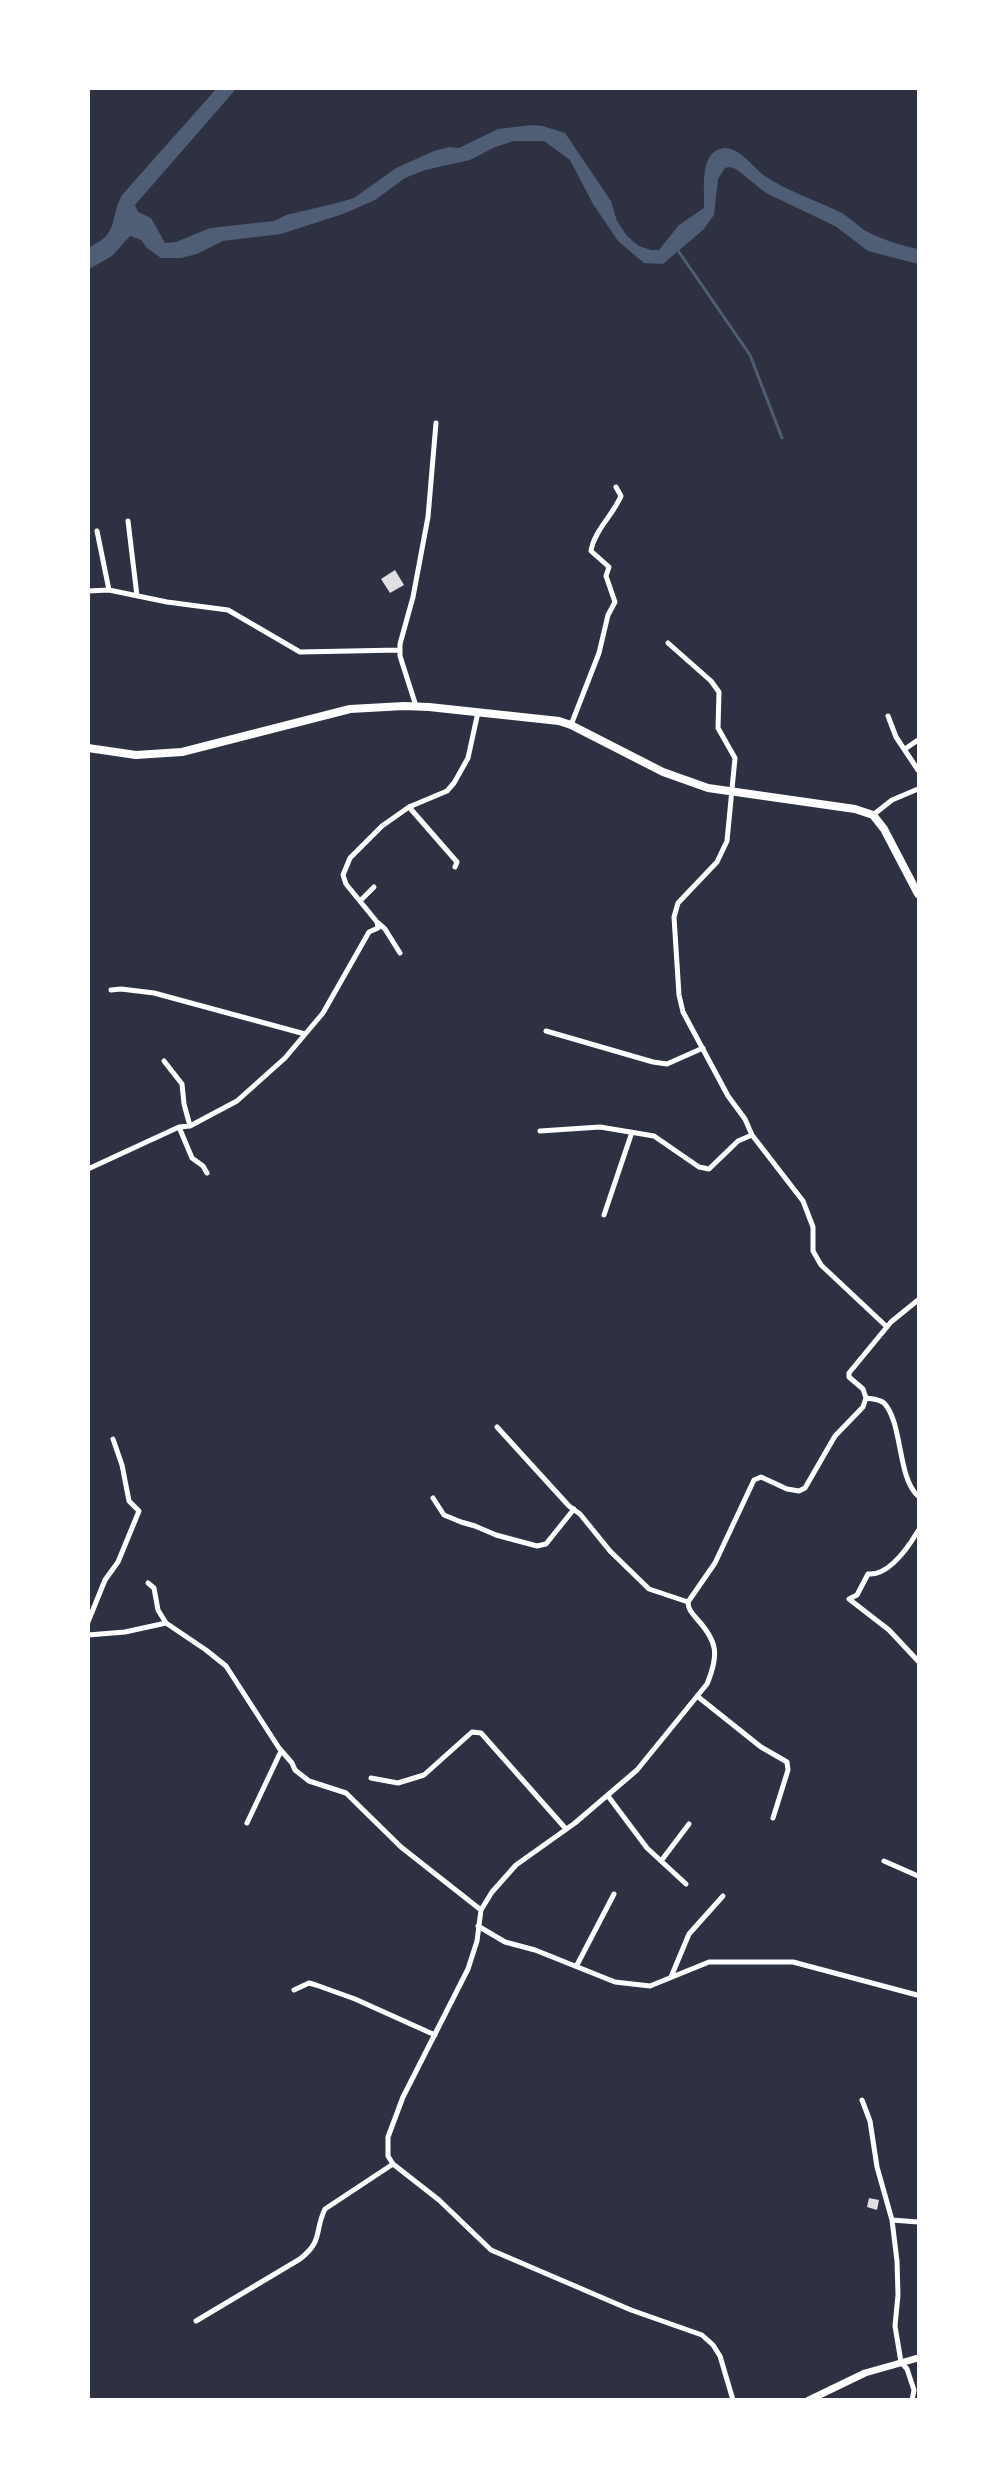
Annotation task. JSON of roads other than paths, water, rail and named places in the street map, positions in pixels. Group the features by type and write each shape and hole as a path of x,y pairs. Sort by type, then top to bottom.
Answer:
{"main road":[{"path":"88,748 111,753 164,755 351,709 416,706 543,718 571,725 663,772 708,788 855,809 873,815 884,829 918,894"}],"street":[{"path":"416,706 400,650 413,597 428,517 436,423"},
{"path":"571,725 599,653 608,615 615,602 606,576 609,567 591,551 592,543 616,509 621,496 616,487"},
{"path":"128,521 137,596"},
{"path":"98,531 109,590"},
{"path":"88,591 109,590 228,610 300,652 317,654 323,651 361,649 400,650"},
{"path":"668,643 711,681 719,692 717,728 735,758 727,842 717,862 678,903 674,917 680,995 684,1012 728,1096 745,1119 752,1135 803,1201 813,1227 813,1251 821,1265 887,1326"},
{"path":"400,953 385,929 346,884 343,876 350,858 382,826 409,807 447,791 454,783 468,758 478,712"},
{"path":"888,716 896,737 918,770"},
{"path":"905,749 918,740"},
{"path":"873,815 892,800 918,789"},
{"path":"409,807 457,862 455,867"},
{"path":"361,900 374,887"},
{"path":"88,1169 179,1127 190,1126 245,1095 285,1058 323,1013 369,932 378,928 377,922"},
{"path":"111,990 153,993 304,1034"},
{"path":"546,1031 666,1064 703,1048"},
{"path":"164,1061 182,1084 190,1126"},
{"path":"540,1131 600,1126 654,1136 699,1167 709,1169 738,1141 752,1135"},
{"path":"179,1127 192,1158 203,1166 207,1173"},
{"path":"604,1215 632,1132"},
{"path":"688,1602 716,1563 754,1480 761,1478 787,1489 799,1491 805,1488 835,1436 863,1407 866,1398 863,1389 849,1377 849,1373 887,1326 918,1300"},
{"path":"866,1398 879,1400 885,1404 900,1446 910,1488 918,1496"},
{"path":"497,1427 610,1551 649,1589 688,1602"},
{"path":"88,1622 105,1580 118,1562 139,1511 129,1501 122,1465 113,1439"},
{"path":"433,1498 444,1515 496,1535 537,1546 546,1544 574,1509"},
{"path":"918,1531 883,1572 868,1574 857,1595 849,1599 889,1630 918,1661"},
{"path":"148,1583 154,1588 158,1610 166,1623 226,1666 281,1752 302,1776 309,1781 346,1793 419,1863 481,1910"},
{"path":"688,1602 693,1615 715,1645 713,1670 707,1684 637,1770 608,1796 510,1872 492,1892 481,1910 477,1941 471,1959 403,2097 388,2137 388,2156 393,2164 439,2200 490,2250 631,2310 702,2335 713,2345 720,2356 733,2400"},
{"path":"88,1635 124,1632 166,1623"},
{"path":"697,1696 737,1729 770,1753 787,1762 788,1770 773,1818"},
{"path":"371,1778 398,1783 424,1775 472,1732 477,1731 566,1829"},
{"path":"247,1823 281,1752"},
{"path":"608,1796 647,1848 687,1884"},
{"path":"661,1861 689,1824"},
{"path":"884,1861 918,1876"},
{"path":"577,1965 614,1894"},
{"path":"671,1977 689,1934 723,1896"},
{"path":"478,1926 505,1942 577,1965 615,1982 650,1986 710,1962 793,1962 918,1995"},
{"path":"294,1990 309,1983 316,1985 355,1999 435,2035"},
{"path":"862,2100 870,2121 878,2167 892,2220 898,2295 895,2326 901,2362 907,2369 914,2390 912,2400"},
{"path":"196,2320 300,2259 311,2250 315,2243 320,2218 325,2209 393,2164"},
{"path":"892,2220 918,2222"},
{"path":"809,2400 866,2373 918,2358"}],"water":[{"path":"217,88 236,89 135,205 138,212 151,218 165,243 176,242 210,228 274,221 286,215 354,198 396,168 434,151 449,147 459,148 498,129 532,125 565,133 611,201 617,221 627,236 639,246 659,250 679,225 704,208 706,166 713,153 726,148 739,153 774,182 840,212 866,231 892,242 918,249 918,264 868,251 835,226 766,193 736,169 729,167 725,168 718,179 714,215 703,230 663,264 644,263 618,241 593,204 570,160 544,141 514,141 495,147 470,160 425,170 405,178 375,200 343,214 281,234 223,241 197,254 181,258 161,258 147,248 141,240 130,236 112,256 89,269 89,247 99,242 110,231 122,195"}],"waterway":[{"path":"677,249 750,355 782,438"}]}
